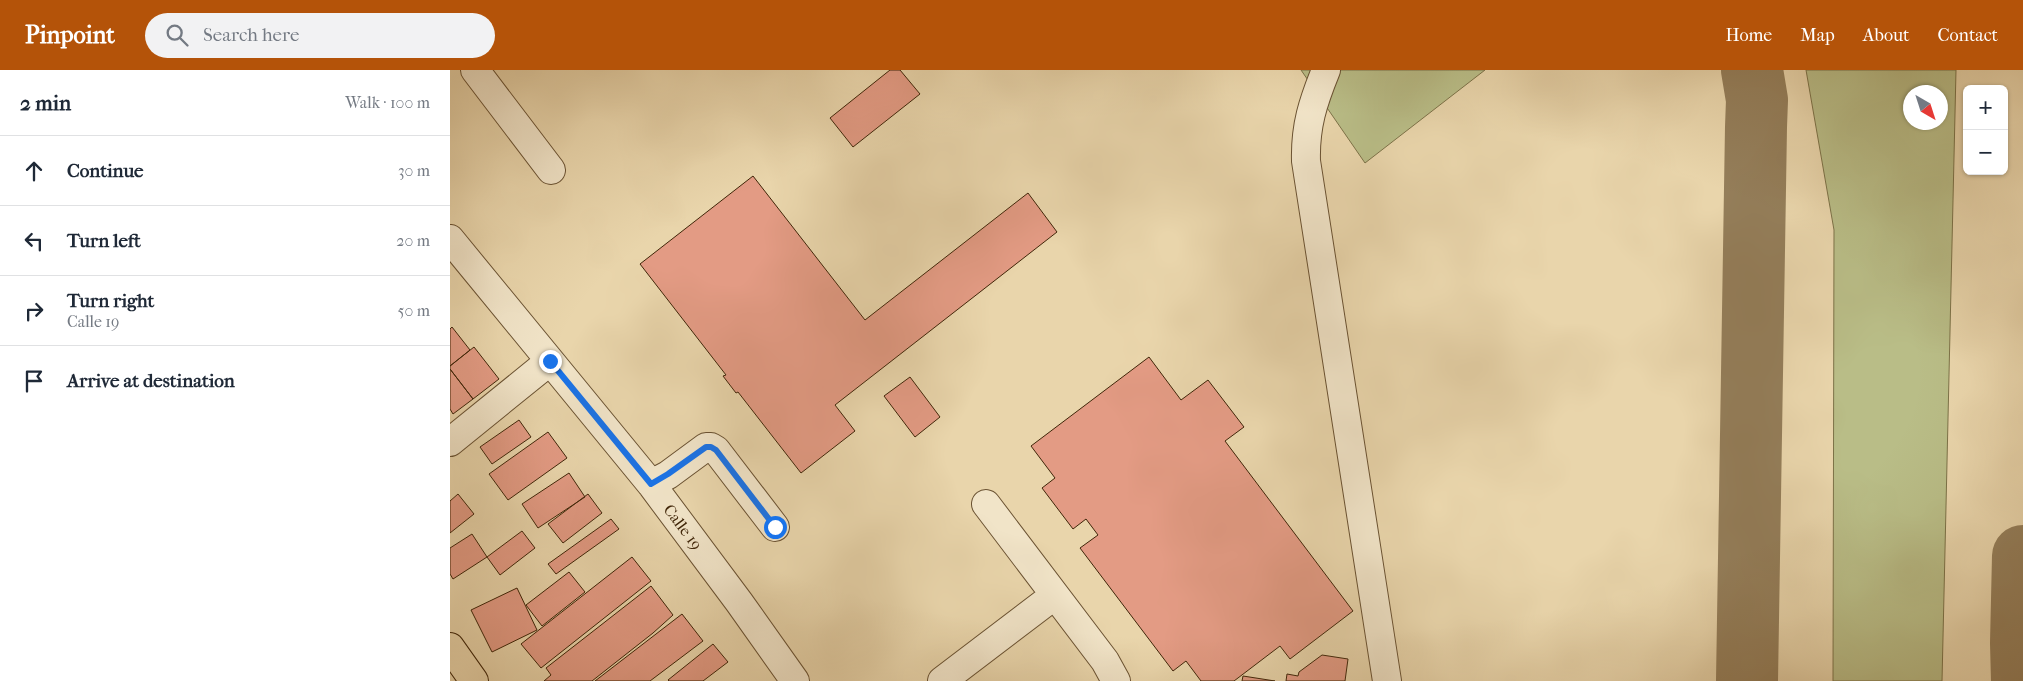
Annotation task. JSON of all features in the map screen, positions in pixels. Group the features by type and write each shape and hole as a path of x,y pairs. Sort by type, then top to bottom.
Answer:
{"highway":[{"path":"450,647 474,681"}],"street":[{"path":"475,70 551,170"},
{"path":"1326,70 1308,121 1306,161 1387,681"},
{"name":"Calle 19","path":"450,240 651,484 740,602 795,681"},
{"path":"450,442 550,361"},
{"path":"651,484 706,447 711,447 716,450 775,527"},
{"path":"986,504 1105,661 1116,681"},
{"path":"942,681 1055,595"}],"green space":[{"path":"1301,70 1485,70 1365,163"},
{"path":"1806,70 1956,70 1942,681 1833,681 1834,230"}],"building":[{"path":"890,70 900,70 920,94 853,147 830,118"},
{"path":"753,176 865,320 1028,193 1057,232 835,405 855,431 801,473 738,392 736,393 723,376 726,375 640,264"},
{"path":"452,327 470,350 450,366 450,329"},
{"path":"474,347 499,379 473,399 450,369 450,366"},
{"path":"1149,357 1181,400 1208,380 1244,427 1225,441 1353,611 1290,659 1280,646 1234,681 1201,681 1186,661 1173,671 1080,548 1098,535 1086,519 1073,529 1042,488 1055,478 1031,446"},
{"path":"450,369 473,399 453,414 450,409"},
{"path":"910,377 940,417 915,437 884,396"},
{"path":"519,420 531,437 492,464 480,447"},
{"path":"548,432 567,458 508,500 489,474"},
{"path":"569,473 585,497 538,528 522,504"},
{"path":"458,494 474,514 450,533 450,501"},
{"path":"588,494 602,513 563,543 548,524"},
{"path":"611,519 619,529 556,574 548,564"},
{"path":"522,531 535,548 500,575 487,557"},
{"path":"472,534 487,557 453,579 450,574 450,548"},
{"path":"632,557 651,581 541,668 521,644"},
{"path":"569,572 585,592 542,626 526,605"},
{"path":"651,586 673,615 653,633 592,681 544,681 551,675 546,668"},
{"path":"517,588 537,630 492,652 471,610"},
{"path":"682,614 703,641 650,681 595,681"},
{"path":"713,644 728,662 703,681 668,680"},
{"path":"1322,655 1348,659 1345,681 1286,681 1287,674 1298,676 1299,672"},
{"path":"1243,676 1275,681 1242,681"}],"taxiway":[{"path":"1747,681 1757,100 1752,70"},
{"path":"2022,681 2023,556"}],"route":[{"path":"550,361 651,484 706,447 711,447 716,450 775,527"}]}
